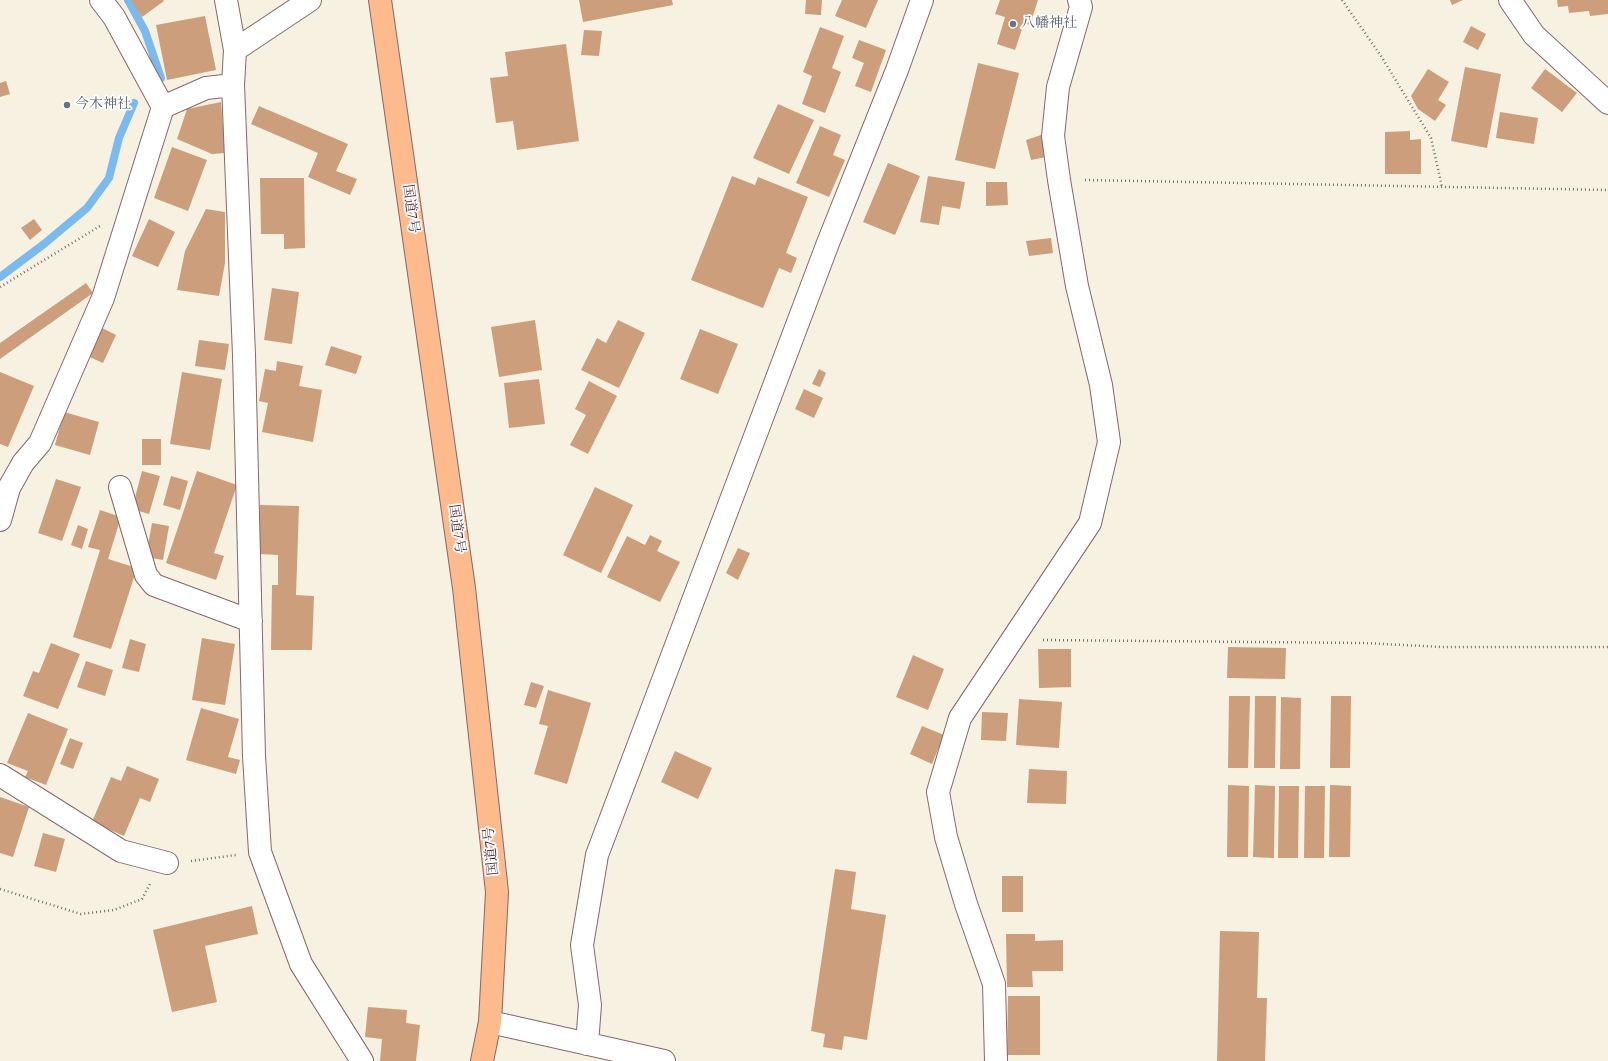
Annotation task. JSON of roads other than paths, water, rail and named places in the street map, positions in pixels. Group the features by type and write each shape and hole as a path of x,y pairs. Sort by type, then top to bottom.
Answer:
{"highway":[{"name":"国道7号","path":"380,0 458,542 496,884 490,1022 482,1061"}],"street":[{"path":"0,520 9,488 23,463 40,443 103,298 163,107 114,17 101,0"},
{"path":"226,0 235,50 233,85 244,355 254,756 260,852 301,964 362,1061"},
{"path":"235,50 310,0"},
{"path":"587,1044 590,1005 582,945 597,855 823,258 897,70 922,0"},
{"path":"996,1061 994,984 946,837 938,792 960,718 1090,523 1109,442 1101,385 1077,286 1053,136 1058,87 1081,7 1079,0"},
{"path":"1510,0 1534,35 1608,103"},
{"path":"163,107 206,88 233,85"},
{"path":"120,487 146,575 154,585 251,621"},
{"path":"0,775 121,851 167,863"},
{"path":"490,1022 664,1061"}],"waterway":[{"path":"128,0 145,31 161,78"},
{"path":"0,277 44,244 87,208 109,178 119,138 134,103"}],"place":[{"name":"八幡神社","path":"1013,24"},
{"name":"今木神社","path":"67,105"}]}
